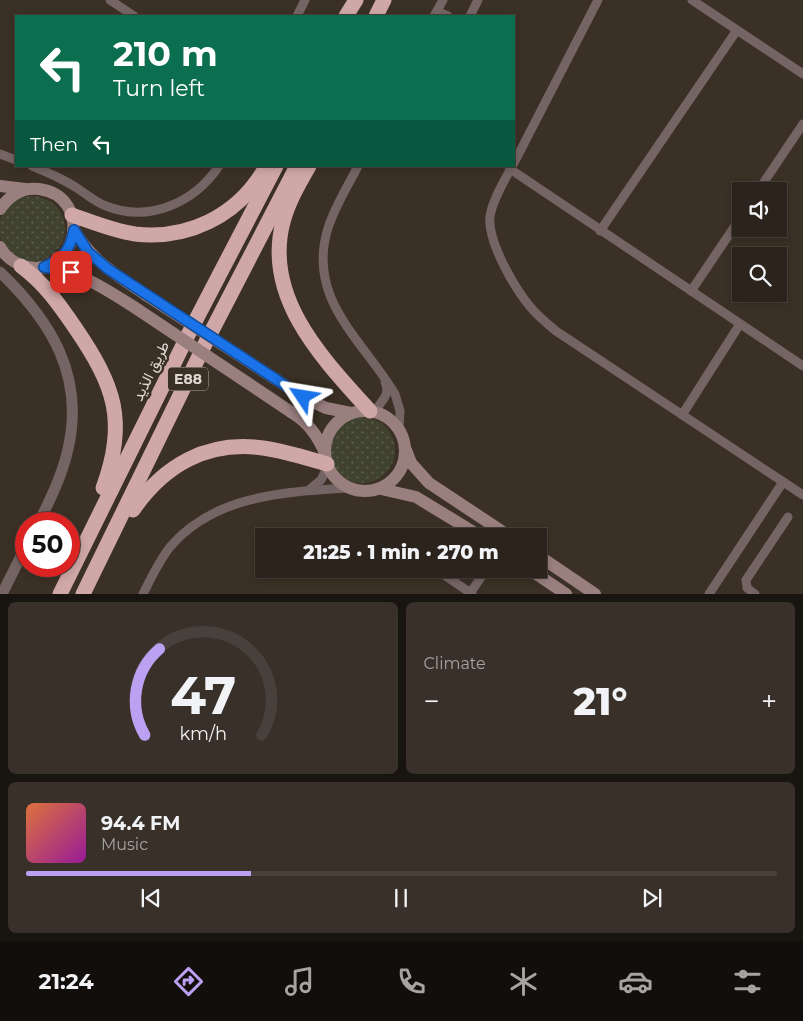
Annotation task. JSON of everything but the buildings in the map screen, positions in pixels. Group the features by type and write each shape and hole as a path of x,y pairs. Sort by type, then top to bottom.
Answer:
{"highway":[{"path":"347,15 358,0"},
{"path":"352,15 358,0"},
{"path":"377,15 385,0"},
{"path":"380,15 385,0"},
{"path":"73,223 134,234 179,233 201,226 240,202 255,185 266,167"},
{"name":"طريق الذيد","path":"80,553 188,335 275,167"},
{"name":"E88","path":"83,594 206,342 297,167"},
{"path":"308,167 291,200 283,221 279,242 282,286 290,306 301,325 345,384 373,411"},
{"path":"21,266 43,284 61,307 95,357 105,377 112,399 115,444 111,466 104,487 80,538"},
{"path":"101,560 146,491 173,468 199,454 219,449 262,448 326,461"},
{"name":"طريق الذيد","path":"60,594 68,577"}],"main road":[{"path":"0,186 25,190"},
{"path":"0,209 15,193 25,190 37,188 53,194 67,205 80,242 97,261 303,397 326,408 351,413 373,411 389,418 399,429 411,463 429,483 497,528"},
{"path":"44,267 56,262 65,253 71,243 73,223"},
{"path":"0,247 10,260 21,266 64,270 84,276 300,418 312,429 326,461 339,482 348,488 361,492 381,489 416,497 467,528"},
{"path":"326,461 329,433 335,424 351,413"},
{"path":"381,489 399,473 404,462 406,450"},
{"path":"547,561 595,594"},
{"path":"542,578 566,594"}],"street":[{"path":"110,0 132,15"},
{"path":"298,15 305,0"},
{"path":"436,14 443,0"},
{"path":"470,15 478,0"},
{"path":"515,160 598,0"},
{"path":"692,0 803,74"},
{"path":"600,231 736,30"},
{"path":"764,182 803,124"},
{"path":"0,154 15,160"},
{"path":"34,167 58,178 105,206 135,212 150,212 182,202 198,191 211,178 217,167"},
{"path":"358,167 328,227 323,258 324,274 333,305 395,394 400,411 399,429"},
{"path":"512,167 492,207 491,232 496,248 533,311 556,331 803,495"},
{"path":"513,167 600,231 803,366"},
{"path":"691,291 732,230"},
{"path":"0,272 23,295 51,332 61,352 68,375 72,401 72,427 67,455 55,489 44,512"},
{"path":"682,415 740,324"},
{"path":"373,411 387,394 388,389 384,379"},
{"path":"310,490 321,480 326,461"},
{"path":"709,594 783,482"},
{"path":"143,594 156,567 169,548 188,529 210,514 222,508 246,501 310,490 348,488"},
{"path":"755,594 747,588 746,580 788,518"},
{"path":"2,594 15,568"},
{"path":"449,578 471,593 481,578"}],"green space":[{"path":"32,196 45,199 55,206 62,216 65,229 62,242 55,252 45,259 32,262 19,259 9,252 2,242 -1,229 2,216 9,206 19,199"},
{"path":"355,417 369,417 381,422 390,431 395,443 393,463 386,474 369,483 355,483 343,478 334,469 329,457 329,443 334,431 343,422"}],"route":[{"path":"71,272 58,268 44,267 56,262 65,253 71,243 74,230 80,242 97,261 303,397"}]}
